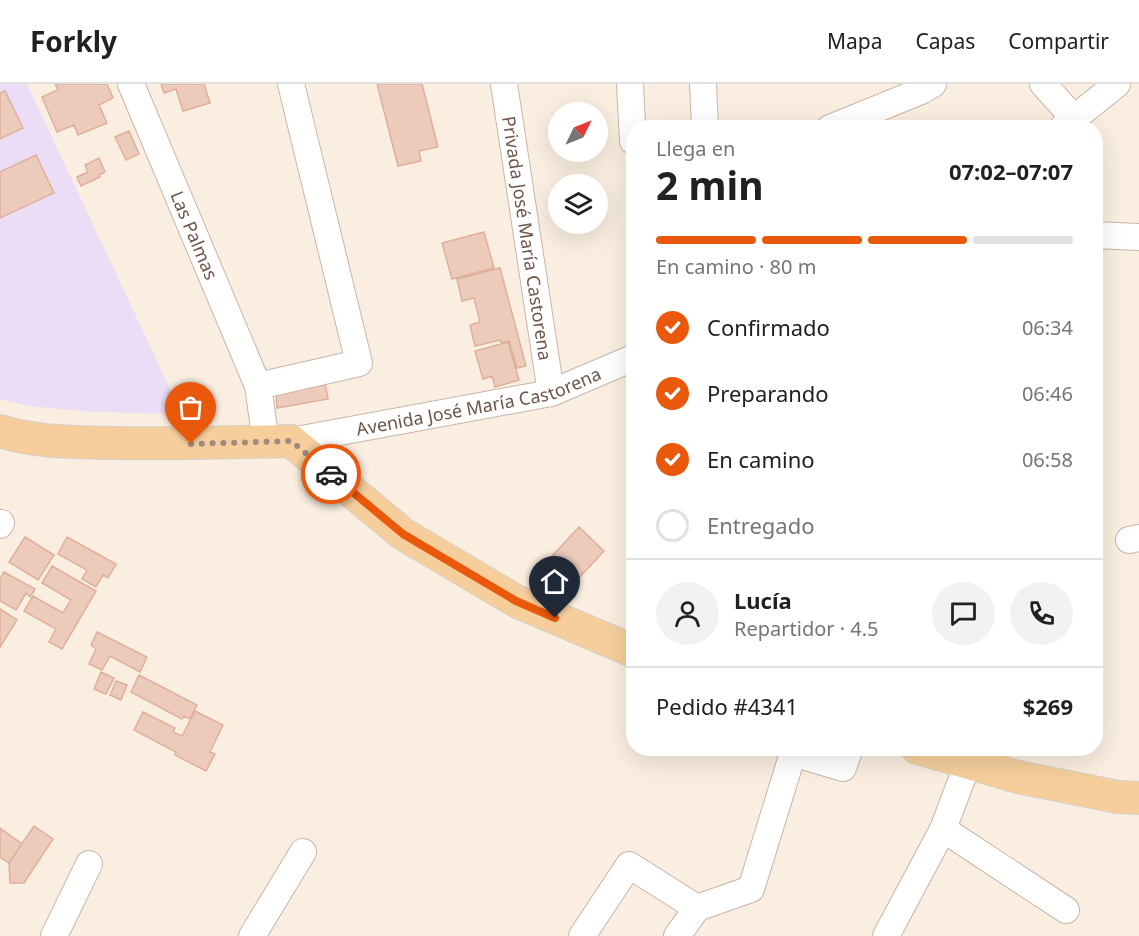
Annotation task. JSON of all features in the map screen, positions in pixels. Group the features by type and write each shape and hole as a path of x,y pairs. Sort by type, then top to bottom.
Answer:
{"main road":[{"name":"Avenida José María Castorena","path":"0,431 23,438 60,442 183,444 279,441"},
{"path":"279,441 403,534 516,601 626,648"},
{"path":"944,756 1029,779 1118,797 1139,798"}],"street":[{"name":"Las Palmas","path":"132,84 279,441"},
{"path":"258,386 359,363 291,84"},
{"name":"Privada José María Castorena","path":"504,84 551,393"},
{"path":"630,84 632,120"},
{"path":"703,84 705,120"},
{"path":"850,120 933,84"},
{"path":"1043,84 1066,120"},
{"path":"1072,120 1117,84"},
{"path":"1103,235 1139,237"},
{"name":"Avenida José María Castorena","path":"279,441 551,393 626,361"},
{"path":"677,936 697,908 751,889 792,756"},
{"path":"803,756 843,768 847,756"},
{"path":"886,936 943,829 968,763"},
{"path":"943,829 1066,910"},
{"path":"252,936 303,852"},
{"path":"54,936 89,864"},
{"path":"582,936 629,865 697,908"}],"shaded area":[{"path":"0,84 27,84 182,414 94,412 28,406 0,399"}],"building":[{"path":"55,84 107,84 113,98 99,105 107,123 78,135 74,125 57,132 42,97 58,90"},
{"path":"161,84 204,84 210,103 183,111 176,89 164,93"},
{"path":"377,84 422,84 438,147 419,151 421,161 398,166"},
{"path":"5,91 23,128 0,139 0,93"},
{"path":"129,131 139,154 126,160 115,137"},
{"path":"36,155 54,193 0,218 0,172"},
{"path":"99,158 105,172 81,186 77,177 88,172 85,165"},
{"path":"484,232 494,268 452,279 442,243"},
{"path":"500,268 526,366 517,368 509,341 501,343 500,340 475,346 470,325 480,322 474,298 462,301 457,279"},
{"path":"508,342 519,380 495,387 492,376 483,379 475,351"},
{"path":"325,383 328,399 277,408 276,391"},
{"path":"579,527 604,551 565,593 540,569"},
{"path":"25,537 54,555 38,580 9,562"},
{"path":"67,537 116,564 108,578 103,575 96,587 82,579 87,570 58,554"},
{"path":"52,566 96,591 62,649 49,642 56,629 24,611 33,596 63,613 71,600 42,583"},
{"path":"4,572 35,589 30,597 26,593 16,610 0,601 0,579"},
{"path":"0,609 17,620 0,647"},
{"path":"97,632 147,657 140,672 110,656 102,670 89,664 96,649 91,645"},
{"path":"101,672 114,678 106,694 94,689"},
{"path":"139,675 197,705 190,719 184,716 182,719 131,692"},
{"path":"116,681 127,685 121,700 110,695"},
{"path":"195,711 223,725 210,752 215,754 206,771 134,730 143,712 175,728 173,732 182,736"},
{"path":"34,826 53,839 24,883 10,883 9,863"},
{"path":"0,828 22,844 9,863 0,857"}],"way so far":[{"path":"191,444 291,441 331,474"}],"route":[{"path":"331,474 403,534 516,601 555,618"}]}
